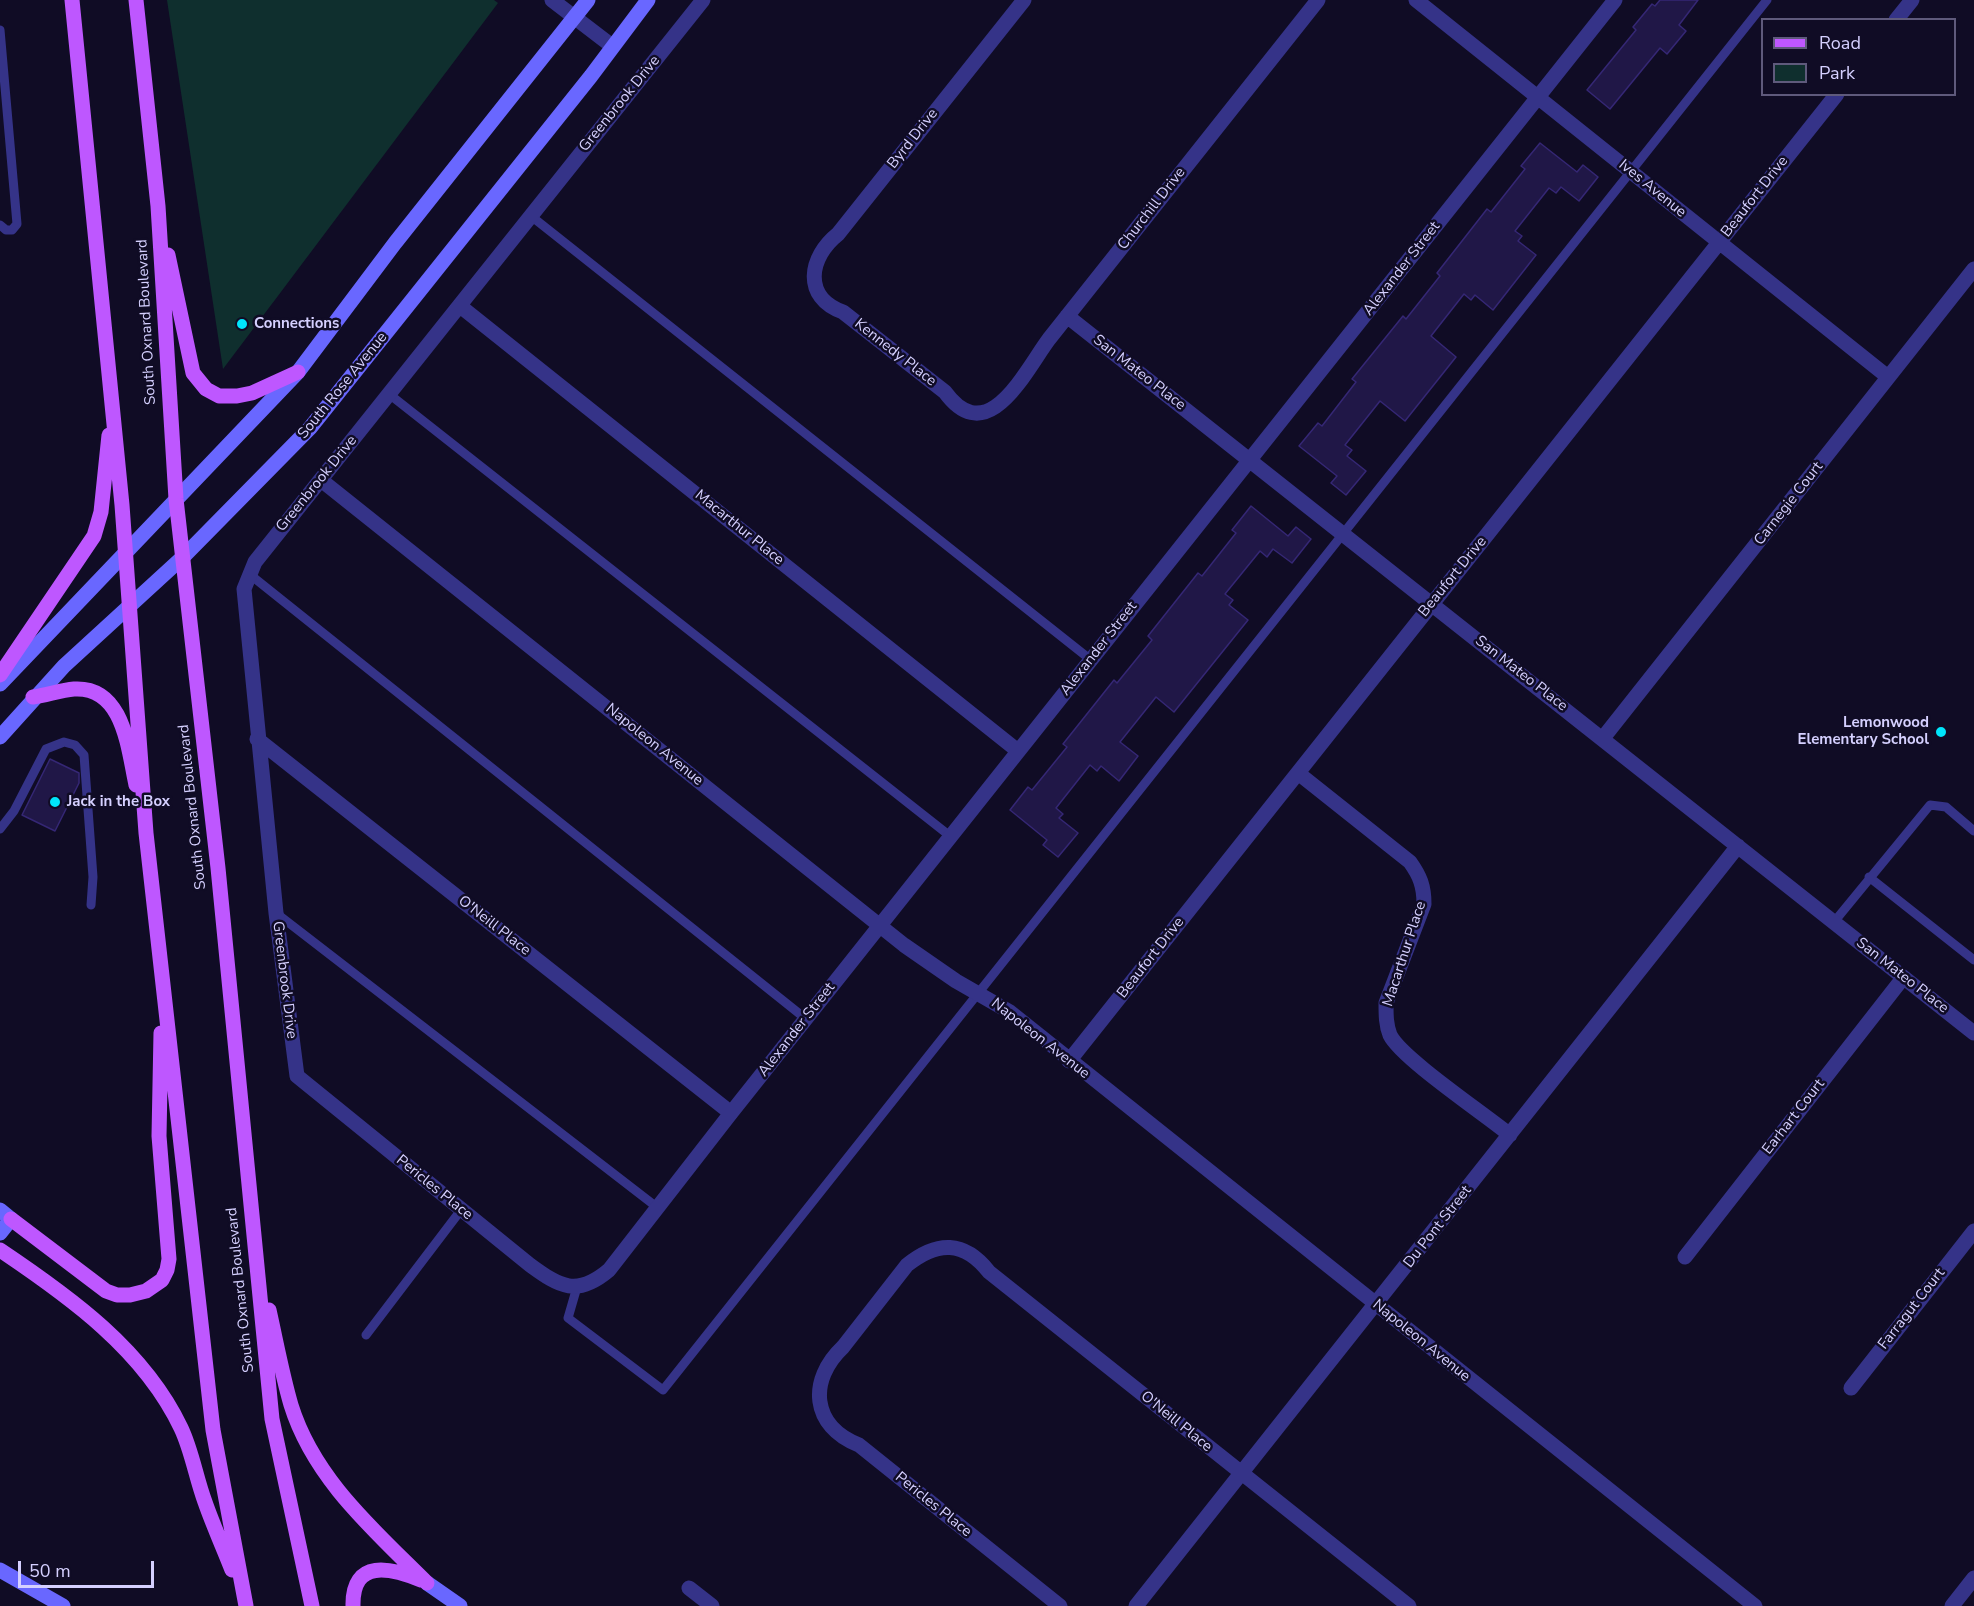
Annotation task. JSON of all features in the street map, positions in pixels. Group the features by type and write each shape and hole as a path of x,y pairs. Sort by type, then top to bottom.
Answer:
{"main road":[{"path":"72,0 126,552 146,832 213,1430 245,1603"},
{"name":"South Oxnard Boulevard","path":"136,0 158,206 176,499 219,880 272,1419 312,1606"},
{"path":"0,684 50,628 298,372 394,243 588,0"},
{"name":"South Rose Avenue","path":"0,738 33,697 183,557 310,429 591,76 648,0"},
{"path":"158,206 193,373 206,389 219,396 237,396 298,372"},
{"path":"0,675 94,536 101,512 112,405"},
{"path":"33,697 74,689 88,690 101,695 109,702 123,730 146,832"},
{"path":"0,1233 5,1215 106,1291 117,1295 132,1295 153,1288 162,1280 169,1258 159,1136 162,970"},
{"path":"254,1240 291,1406 307,1442 346,1501 427,1583 460,1606"},
{"path":"0,1250 109,1333 134,1356 160,1390 182,1429 205,1503 245,1603"},
{"path":"353,1606 354,1593 362,1579 372,1571 383,1568 427,1583"},
{"path":"0,1570 63,1606"}],"street":[{"path":"552,0 612,46"},
{"name":"Greenbrook Drive","path":"297,1076 276,913 243,602 248,573 703,0"},
{"name":"Byrd Drive","path":"814,282 815,267 821,252 838,234 1024,0"},
{"name":"Churchill Drive","path":"984,412 1000,405 1012,394 1067,316 1318,0"},
{"name":"Ives Avenue","path":"1416,0 1888,377"},
{"name":"Alexander Street","path":"577,1287 595,1282 609,1270 950,836 1615,0"},
{"path":"1898,18 1912,0"},
{"name":"Beaufort Drive","path":"1069,1061 1835,96"},
{"name":"Carnegie Court","path":"1603,738 1974,269"},
{"name":"Kennedy Place","path":"814,282 827,303 843,312 945,392 962,410 984,412"},
{"name":"Macarthur Place","path":"460,306 1018,751"},
{"name":"San Mateo Place","path":"1067,316 1974,1033"},
{"name":"Napoleon Avenue","path":"321,480 904,945 976,994 1010,1012 1755,1606"},
{"name":"O'Neill Place","path":"257,739 731,1113"},
{"name":"Macarthur Place","path":"1298,773 1410,862 1420,875 1424,887 1424,904 1386,1003 1386,1020 1391,1036 1410,1058 1510,1136"},
{"name":"Du Pont Street","path":"1136,1606 1738,846"},
{"name":"Earhart Court","path":"1684,1257 1903,978"},
{"name":"Pericles Place","path":"297,1076 545,1276 554,1282 577,1287"},
{"name":"Farragut Court","path":"1851,1388 1974,1231"},
{"name":"O'Neill Place","path":"819,1397 823,1373 831,1359 907,1265 920,1255 939,1246 963,1251 974,1257 989,1272 1409,1606"},
{"name":"Pericles Place","path":"819,1397 827,1420 838,1433 858,1445 1060,1606"},
{"path":"1952,1606 1974,1578"},
{"path":"690,1588 712,1606"}],"lane":[{"path":"577,1287 568,1318 663,1390 1767,0"},
{"path":"0,30 17,224 12,230 6,230 0,225"},
{"path":"531,216 1091,660"},
{"path":"389,394 950,836"},
{"path":"248,573 806,1019"},
{"path":"0,829 14,811 46,749 64,741 75,745 84,755 90,809 93,877 91,905"},
{"path":"1834,921 1930,805 1946,807 1974,831"},
{"path":"1869,877 1974,960"},
{"path":"276,913 658,1208"},
{"path":"366,1335 461,1210"}],"green space":[{"path":"167,0 494,0 498,3 223,369"}],"building":[{"path":"1660,0 1698,0 1679,25 1686,31 1667,54 1660,48 1610,109 1587,90 1636,30 1633,27 1652,4 1655,6"},
{"path":"1540,143 1577,172 1583,165 1598,177 1579,201 1561,187 1556,193 1549,188 1515,231 1522,236 1518,241 1536,255 1493,310 1475,295 1471,300 1464,294 1431,336 1456,357 1405,421 1380,401 1345,445 1352,450 1347,456 1366,471 1346,495 1331,483 1337,476 1299,446 1318,423 1322,426 1356,382 1352,379 1403,316 1406,319 1440,276 1437,273 1487,209 1491,212 1525,169 1521,166"},
{"path":"1251,506 1288,536 1296,527 1311,539 1292,563 1273,549 1267,557 1260,551 1225,594 1233,600 1229,605 1248,620 1174,712 1156,697 1120,742 1138,756 1119,781 1101,766 1097,771 1090,765 1056,808 1063,814 1059,818 1078,833 1058,857 1043,845 1047,840 1010,810 1028,787 1032,790 1067,747 1063,744 1114,680 1117,683 1152,640 1148,636 1198,573 1202,576 1236,533 1232,530"},
{"path":"50,759 79,773 79,783 55,831 22,815"}],"place":[{"name":"Connections","path":"242,324"},
{"name":"Lemonwood Elementary School","path":"1941,732"},
{"name":"Jack in the Box","path":"55,802"}]}
